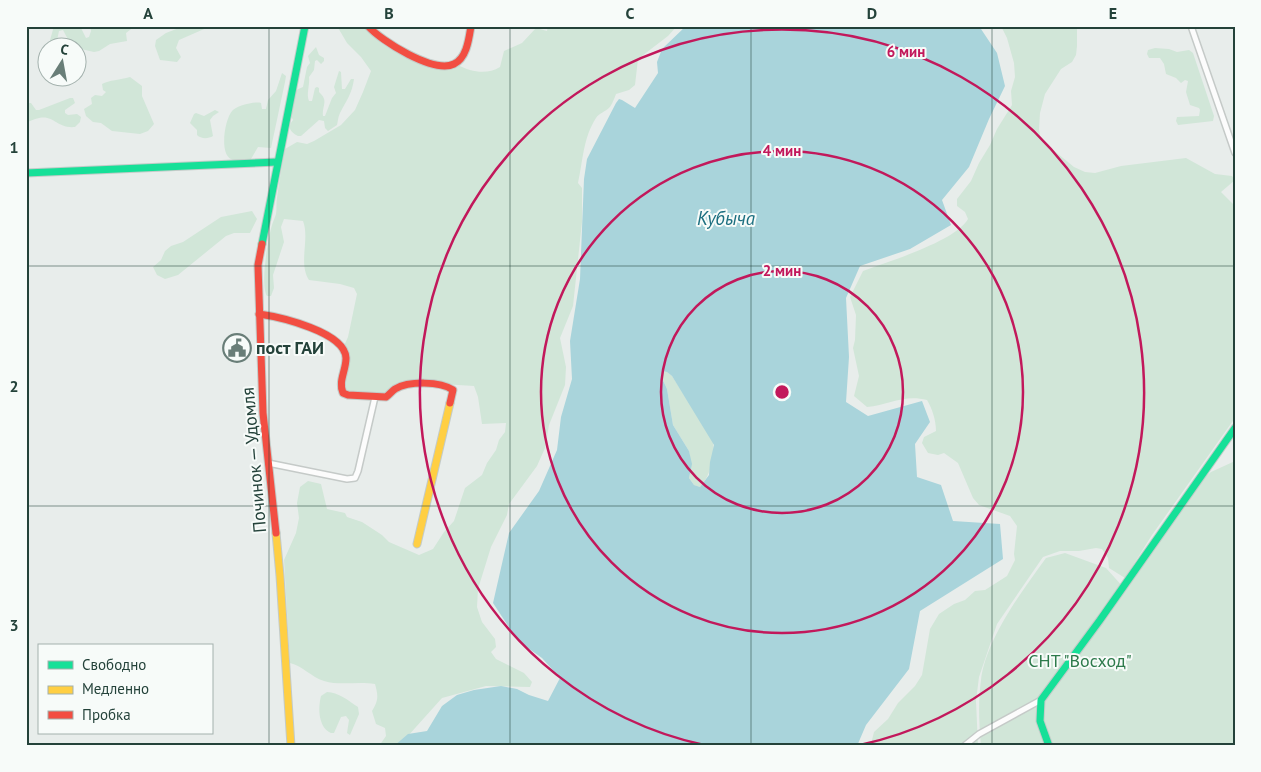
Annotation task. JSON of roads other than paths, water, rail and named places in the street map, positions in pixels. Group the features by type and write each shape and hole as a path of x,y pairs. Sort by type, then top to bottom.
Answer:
{"street":[{"name":"Починок — Удомля","path":"291,746 280,576 263,413 258,266 305,26"},
{"path":"368,26 390,45 432,63 445,66 455,64 463,54 471,26"},
{"path":"1191,26 1235,153"},
{"path":"26,173 277,162"},
{"path":"259,314 285,318 338,342 346,356 341,385 343,393 348,395 386,397 394,390 410,384 437,384 450,386 454,390 418,544"},
{"path":"268,463 347,479 355,478 375,397"},
{"path":"964,746 979,734 1041,700 1235,428"},
{"path":"1041,700 1040,722 1049,746"}],"water":[{"name":"Кубыча","path":"686,26 979,26 997,53 1005,86 969,167 942,200 951,225 910,249 860,266 846,298 849,357 846,402 868,416 922,401 930,422 915,444 917,477 941,485 953,521 1000,524 1003,559 920,611 909,669 866,725 857,746 394,746 408,734 427,731 442,706 457,695 501,686 517,689 548,701 560,678 542,658 518,641 493,603 509,533 539,491 557,450 561,417 572,379 570,341 580,279 584,179 587,159 619,99 635,108 658,73 657,62 662,49","holes":["663,371 672,376 714,445 709,475 700,487 694,485 689,478 692,464 689,451 673,425 667,389 661,376"]}],"place":[{"name":"пост ГАИ","path":"237,348"}],"park label":[{"name":"СНТ \"Восход\"","path":"1080,661"}]}
